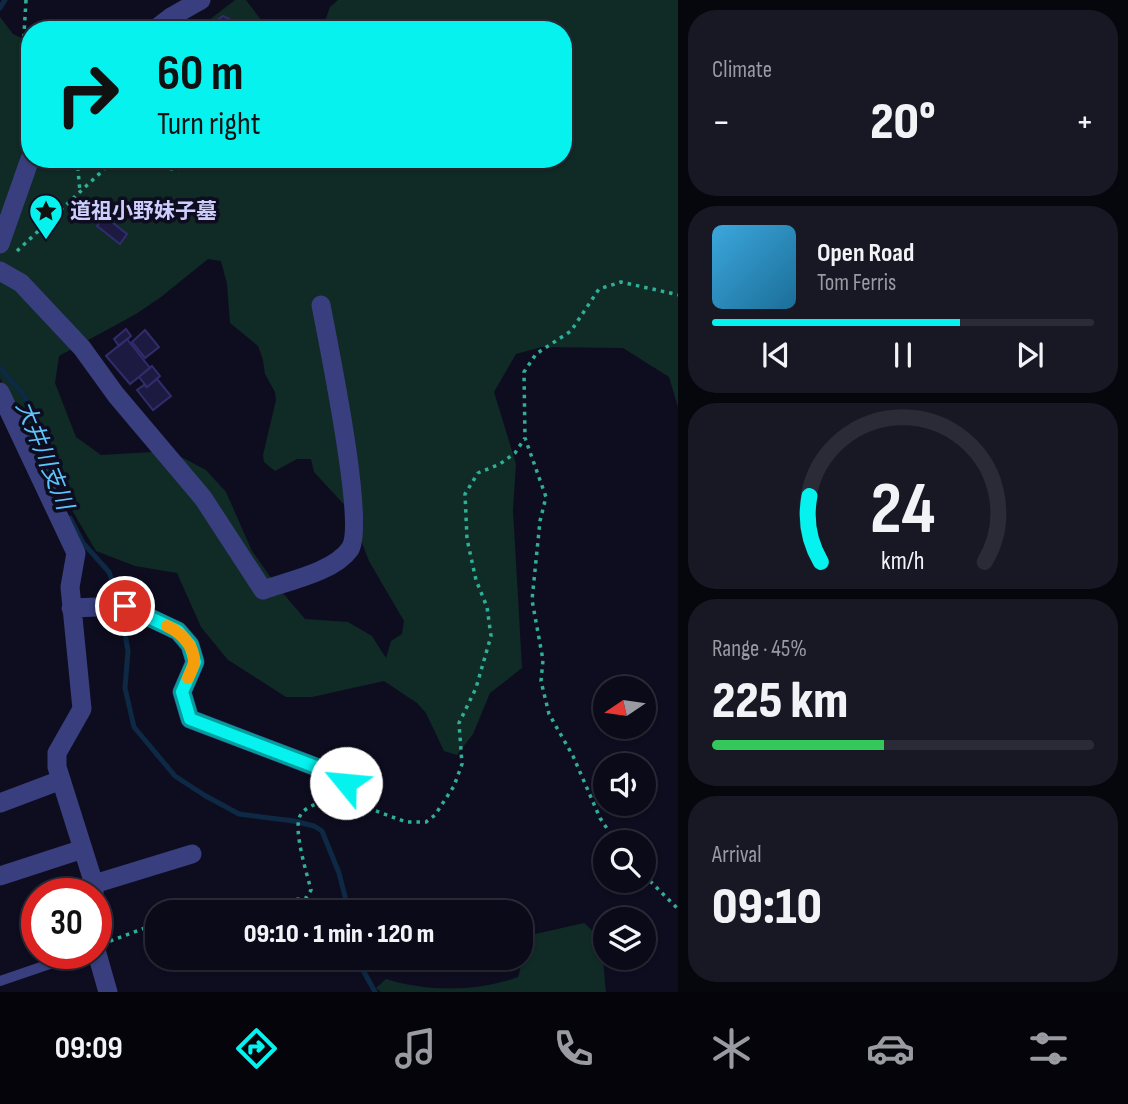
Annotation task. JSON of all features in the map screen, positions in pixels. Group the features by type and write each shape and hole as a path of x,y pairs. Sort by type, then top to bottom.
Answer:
{"street":[{"path":"166,21 201,0"},
{"path":"8,248 28,168"},
{"path":"0,271 21,283 82,348 116,395 203,498 263,590 331,566 351,548 352,486 336,380 321,305"},
{"path":"0,392 76,553 69,587 82,709 57,753 57,767 91,878"},
{"path":"71,608 117,606 178,631 190,645 195,662 182,692 190,719 340,776 346,783 345,801"},
{"path":"0,803 61,780"},
{"path":"0,876 83,849"},
{"path":"112,883 192,854"},
{"path":"104,969 108,992"}],"lane":[{"path":"0,981 35,969"}],"path":[{"path":"25,21 26,0"},
{"path":"78,168 79,192"},
{"path":"8,248 105,168"},
{"path":"160,168 180,168"},
{"path":"608,830 600,818 573,756 549,714 541,681 543,660 532,600 540,521 546,497 525,438 524,372 536,354 571,331 599,289 621,282 678,295"},
{"path":"293,900 306,898 311,890 298,830 300,816 311,805 335,797 406,822 426,822 435,815 454,786 462,764 459,723 476,688 491,636 487,607 467,540 466,494 478,473 500,464 515,453 525,438"},
{"path":"656,887 678,910"},
{"path":"112,942 145,928"}],"green space":[{"path":"235,0 246,0 261,20 261,21 208,21"},
{"path":"338,0 678,0 678,407 669,377 623,348 542,347 516,354 494,392 516,464 513,510 522,668 490,693 473,734 457,755 444,751 426,713 417,703 384,681 312,697 286,697 228,660 201,627 177,573 135,566 96,551 26,432 0,378 0,17 13,34 21,38 21,168 572,168 572,21 325,21 330,7","holes":["208,259 221,261 227,284 230,323 258,346 265,374 275,392 276,400 263,455 264,462 275,471 297,459 311,459 314,472 350,511 369,561 404,621 402,634 391,641 386,658 372,636 348,622 305,619 252,551 226,492 206,470 170,451 101,455 76,437 55,383 59,356 136,314"]},
{"path":"584,923 593,933 593,970 604,970 606,992 381,992 376,988 386,979 436,988 470,988 518,977 519,970 533,970 533,935"}],"building":[{"path":"223,16 233,21 216,21"},
{"path":"104,216 127,234 120,244 97,226"},
{"path":"126,329 131,336 119,346 114,339"},
{"path":"145,330 159,347 145,358 132,342"},
{"path":"127,339 150,368 130,384 106,356"},
{"path":"152,366 160,376 147,387 139,377"},
{"path":"157,379 171,396 153,410 137,390 144,385 147,387"}],"waterway":[{"name":"大井川支川","path":"0,8 5,0"},
{"name":"大井川支川","path":"0,368 24,395 37,429 50,478"},
{"name":"大井川支川","path":"70,518 83,543 109,572 119,601"},
{"name":"大井川支川","path":"121,611 128,651 125,688 134,727 175,776 204,795 239,814 294,821 322,831 339,873 346,900"},
{"name":"大井川支川","path":"363,970 375,992"}],"slow traffic":[{"path":"167,626 178,631 190,645 195,662 188,678"}],"place":[{"name":"道祖小野妹子墓","path":"46,241"}],"route":[{"path":"125,606 178,631 190,645 195,662 182,692 190,719 340,776 346,783"}]}
